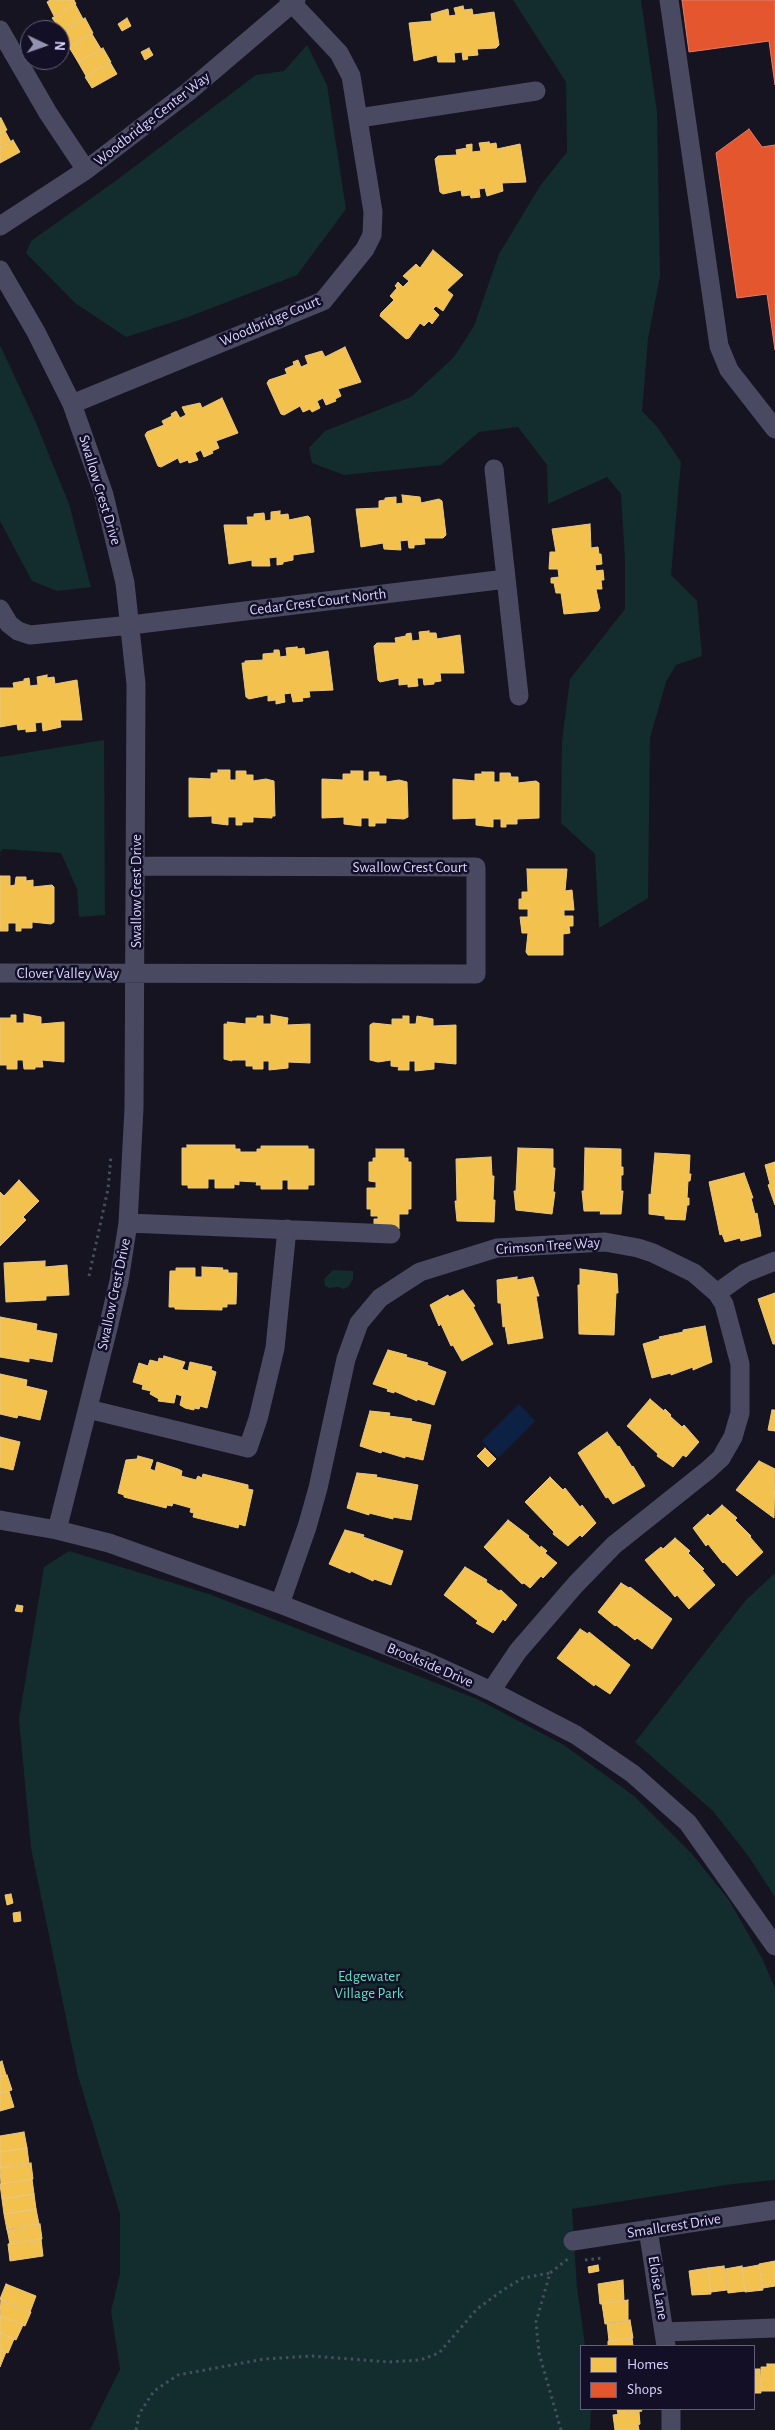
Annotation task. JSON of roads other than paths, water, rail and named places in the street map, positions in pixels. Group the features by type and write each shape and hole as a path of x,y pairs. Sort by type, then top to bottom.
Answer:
{"street":[{"path":"669,0 720,346 729,370 775,429"},
{"name":"Woodbridge Court","path":"72,404 323,301 365,249 372,235 373,212 351,76 339,53 292,1"},
{"name":"Woodbridge Center Way","path":"0,226 86,170 188,92 292,1"},
{"path":"0,30 48,113 86,170"},
{"path":"359,118 536,91"},
{"name":"Swallow Crest Drive","path":"0,270 36,332 72,404 104,495 118,551 131,625 136,693 137,866 134,1151 128,1223 119,1281 58,1530"},
{"path":"494,470 519,696"},
{"name":"Cedar Crest Court North","path":"0,609 9,624 18,631 30,635 131,625 506,579"},
{"name":"Swallow Crest Court","path":"136,973 476,974 476,867 137,866"},
{"name":"Clover Valley Way","path":"0,973 136,973"},
{"path":"128,1223 391,1234"},
{"path":"88,1409 248,1448 258,1419 276,1348 287,1229"},
{"name":"Crimson Tree Way","path":"280,1604 318,1488 346,1359 359,1323 386,1294 420,1272 497,1248 605,1242 638,1248 653,1253 694,1273 717,1293 724,1304 740,1364 740,1413 733,1437 721,1458 614,1545 518,1651 492,1691"},
{"path":"717,1293 745,1273 775,1261"},
{"name":"Brookside Drive","path":"0,1520 58,1530 109,1544 280,1604 422,1660 492,1691 576,1735 634,1774 688,1823 775,1946"},
{"name":"Smallcrest Drive","path":"573,2241 775,2210"},
{"name":"Eloise Lane","path":"648,2230 665,2339"},
{"path":"665,2339 775,2328"},
{"path":"671,2410 671,2430"}],"water":[{"path":"519,1404 535,1421 498,1458 482,1441"}],"park label":[{"name":"Edgewater Village Park","path":"369,1984"}]}
